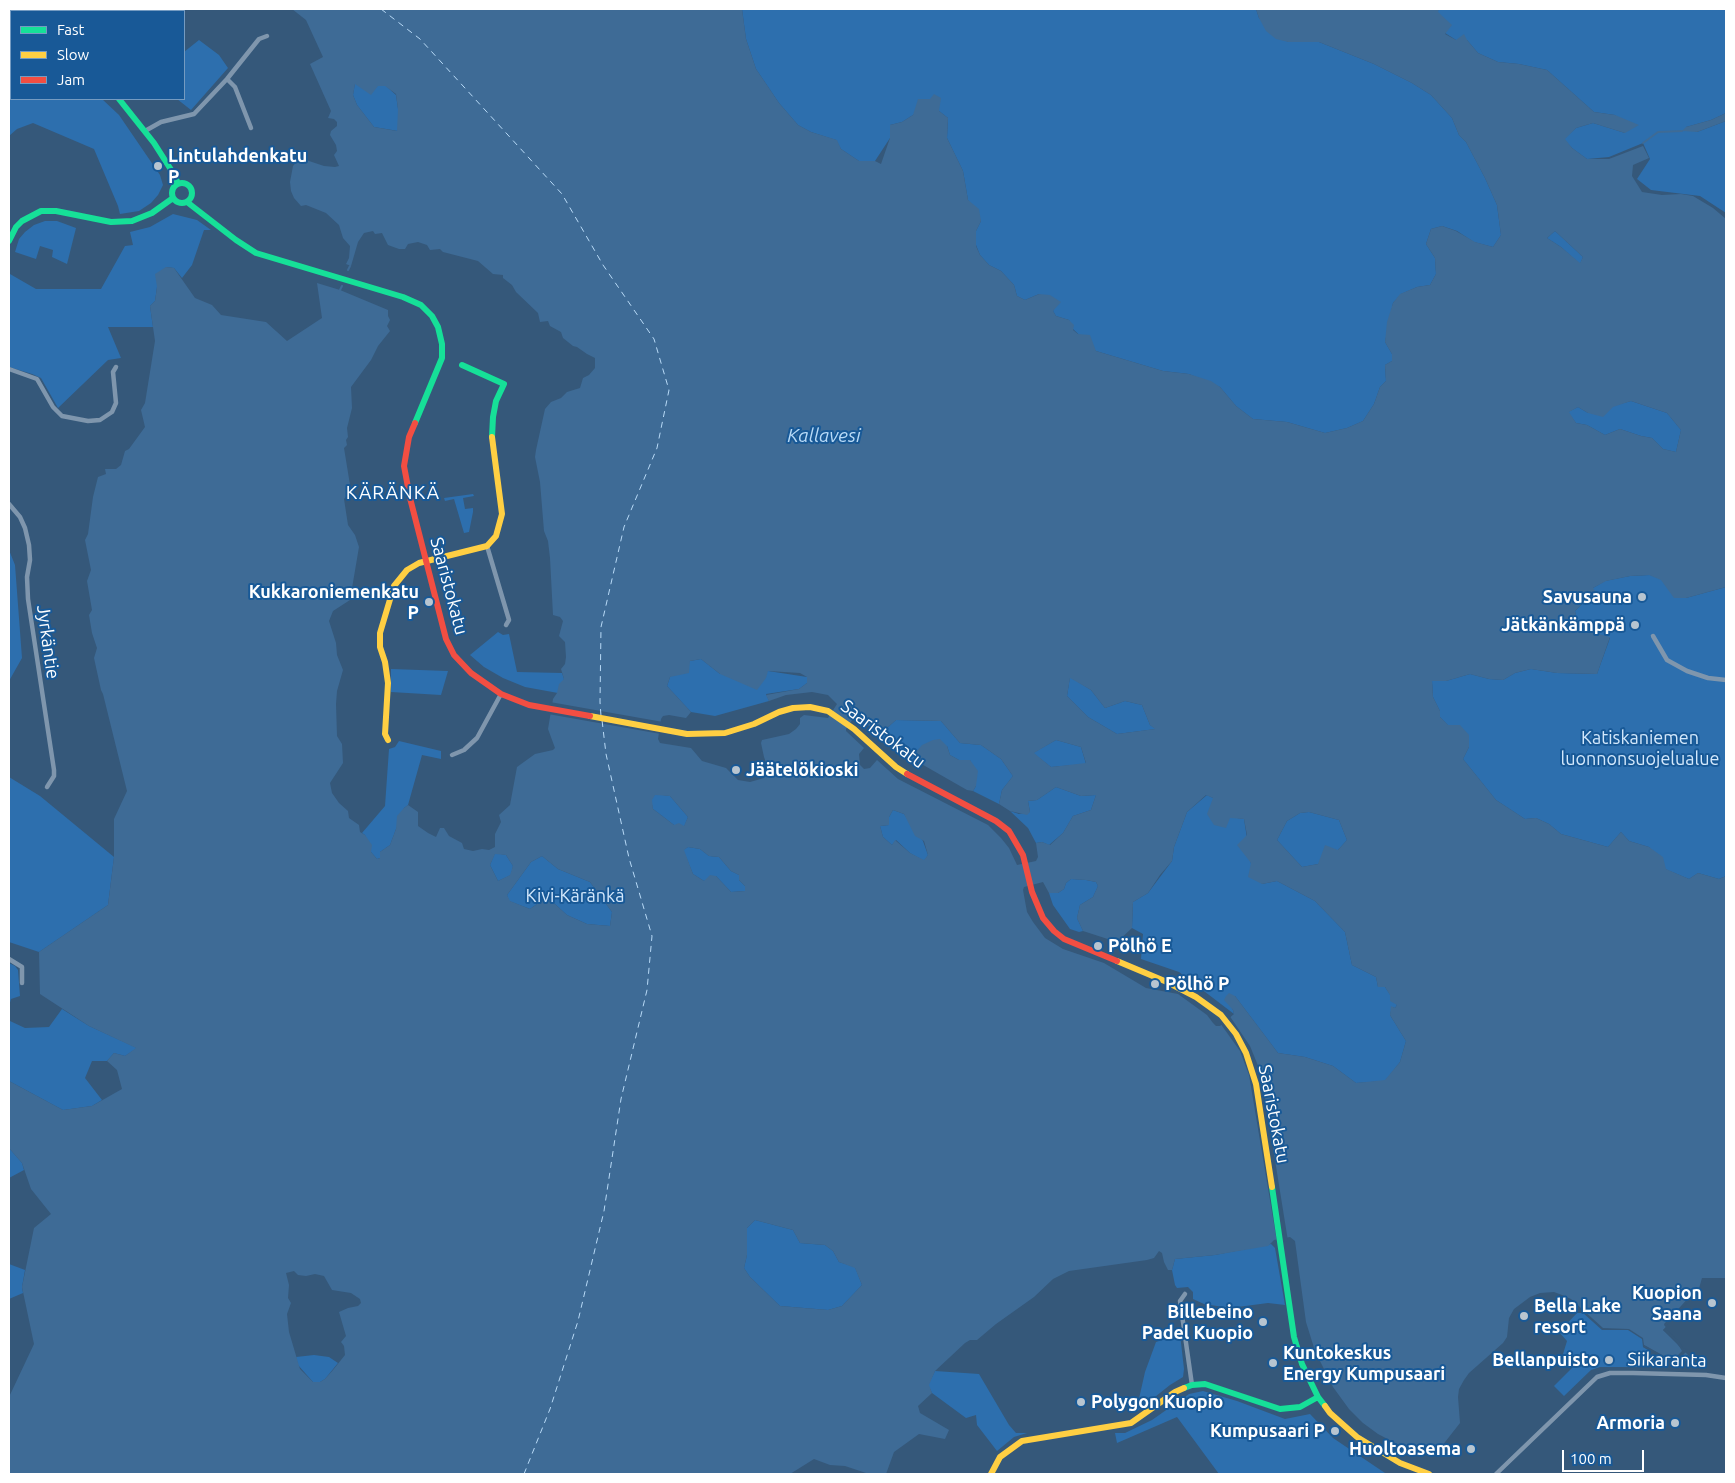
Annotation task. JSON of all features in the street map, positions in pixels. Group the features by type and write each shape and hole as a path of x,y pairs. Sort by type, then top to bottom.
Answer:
{"main road":[{"path":"120,100 145,131 175,176 178,184"},
{"path":"178,184 188,185 192,190 192,197 188,202 179,203 173,198 173,188 178,184"},
{"path":"9,241 22,221 41,211 56,210 111,222 126,221 143,218 173,198"},
{"name":"Saaristokatu","path":"188,202 236,240 256,253 403,297 421,305 432,316 438,327 442,344 442,358 409,437 404,466 410,498 446,639 454,655 471,673 501,694 529,705 687,734 724,733 754,724 779,712 793,708 810,707 828,711 854,729 906,774 996,821 1009,831 1023,856 1032,892 1043,918 1064,939 1168,982 1196,997 1221,1015 1236,1034 1252,1067 1256,1084 1296,1345 1302,1364 1318,1397 1330,1412 1356,1437 1400,1463 1429,1474"},
{"path":"388,740 385,734 387,672 380,646 380,633 397,581 408,570 426,562 487,546 499,529 502,514 492,435 494,409 504,384 462,365"},
{"path":"991,1474 1000,1457 1022,1441 1131,1423 1176,1392 1192,1385 1205,1384 1280,1409 1300,1407 1318,1397"}],"street":[{"path":"145,131 161,122 194,114 227,79 259,39 266,36"},
{"path":"227,79 235,87 251,128"},
{"path":"9,369 37,379 54,408 62,416 100,420 112,412 116,403 113,372 116,368"},
{"name":"Jyrkäntie","path":"9,504 20,517 29,545 28,599 54,770 54,776 47,787"},
{"path":"487,546 509,620 506,625"},
{"path":"1653,636 1667,660 1687,671 1708,678 1726,680"},
{"path":"452,755 464,750 477,738 501,694"},
{"path":"9,959 22,967 22,983"},
{"path":"1185,1294 1180,1301 1192,1385"},
{"name":"Siikaranta","path":"1496,1474 1597,1377 1610,1373 1633,1373 1706,1375 1726,1378"}],"green space":[{"path":"742,9 1256,9 1259,18 1288,42 1319,42 1374,64 1431,95 1452,118 1459,135 1466,142 1485,178 1497,205 1501,235 1493,247 1474,242 1457,231 1442,226 1431,229 1426,244 1435,258 1436,274 1430,285 1417,287 1401,294 1393,303 1385,342 1392,354 1392,361 1385,365 1386,381 1380,387 1374,404 1363,421 1347,428 1325,433 1287,422 1253,419 1236,406 1220,387 1189,374 1163,371 1096,351 1073,329 1069,320 1056,316 1053,311 1055,306 1039,294 1025,300 1017,296 1014,285 1001,271 989,265 980,255 976,245 976,231 981,221 968,200 963,171 947,138 948,118 939,111 930,99 913,115 902,122 890,125 890,138 875,161 859,161 841,149 836,140 811,132 798,125 779,103 756,69 746,39"},
{"path":"1439,9 1726,9 1726,113 1711,120 1686,127 1697,132 1726,121 1726,213 1700,196 1651,190 1637,179 1650,159 1643,143 1609,157 1587,159 1572,148 1564,139 1576,128 1593,123 1625,133 1615,115 1594,112 1547,70 1498,62 1478,53 1467,40 1456,40 1445,33 1437,12"},
{"path":"9,24 10,100 103,100 119,115 160,175 163,185 151,203 139,211 120,214 94,149 33,123 17,129 9,136"},
{"path":"199,40 219,55 228,68 191,110 178,100 185,100 185,51"},
{"path":"355,83 386,86 396,95 398,131 374,127 357,105 353,95"},
{"path":"173,214 197,220 211,230 204,230 192,265 182,278 174,268 166,267 157,287 155,301 150,306 153,327 108,327 121,358 108,360 58,408 41,378 9,367 10,274 36,289 101,289 125,246 133,245 130,232 150,227"},
{"path":"45,221 57,221 76,228 67,264 52,257 53,250 40,246 36,259 15,252 19,239 25,232 34,225"},
{"path":"1555,231 1583,257 1580,264 1561,247 1547,238"},
{"path":"1631,401 1667,413 1681,430 1676,452 1663,449 1652,438 1620,429 1605,435 1587,425 1576,423 1568,412 1578,407 1588,413"},
{"path":"473,494 474,496 463,498 465,509 473,508 469,532 464,533 454,499 445,501 444,498"},
{"path":"9,550 15,565 22,658 9,681"},
{"name":"Katiskaniemen luonnonsuojelualue","path":"1650,575 1661,579 1686,598 1726,587 1726,876 1719,879 1698,873 1689,879 1665,869 1649,847 1629,841 1621,832 1608,847 1561,834 1549,824 1536,818 1525,819 1496,800 1463,759 1469,747 1440,717 1440,711 1433,697 1432,681 1446,681 1470,674 1489,679 1503,680 1515,673 1531,669 1557,673 1597,674 1610,638 1588,631 1578,624 1575,611 1593,588 1605,581 1630,576"},
{"path":"498,632 503,635 509,634 517,672 562,673 564,679 558,693 525,687 503,678 484,667 470,655"},
{"path":"701,659 720,674 768,671 807,677 807,683 799,689 766,694 769,701 715,716 691,712 667,686 670,677 690,661"},
{"path":"391,669 448,671 441,695 391,692"},
{"path":"1070,677 1091,690 1105,708 1125,701 1142,705 1150,725 1156,729 1117,734 1088,717 1067,696"},
{"path":"896,720 941,721 960,743 981,745 1001,759 1013,776 1002,790 999,804 973,791 976,786 976,780 970,760 959,760 950,755 947,746 917,751 916,756 912,760 879,735"},
{"path":"1056,740 1081,747 1086,764 1051,767 1033,753"},
{"path":"399,741 441,751 441,759 422,755 408,805 404,808 390,845 380,852 380,858 377,859 371,852 365,835 362,833 385,806 389,749 395,747"},
{"path":"9,777 40,796 114,857 108,905 39,952 9,942"},
{"path":"1056,787 1081,796 1096,795 1091,810 1073,816 1063,833 1049,845 1042,842 1036,843 1028,828 1010,811 1019,814 1030,812 1028,801 1037,800"},
{"path":"655,794 670,796 688,817 684,827 674,825 653,809 651,800"},
{"path":"1207,795 1213,798 1230,817 1244,819 1251,864 1262,884 1277,881 1315,901 1345,932 1352,965 1376,977 1378,987 1385,987 1397,1005 1395,1008 1392,1007 1390,1015 1406,1041 1400,1062 1385,1081 1356,1083 1333,1066 1305,1057 1278,1053 1235,996 1230,1005 1234,1014 1179,972 1141,959 1143,934 1132,928 1133,902 1148,893 1172,861 1174,847 1187,812"},
{"path":"893,810 904,814 923,841 928,855 924,861 910,853 896,840 892,845 883,837 880,826 889,825 889,817"},
{"path":"1309,812 1339,820 1347,840 1338,850 1318,864 1302,867 1277,840 1287,821 1300,813"},
{"path":"688,847 700,849 709,856 719,857 731,871 739,875 739,880 745,886 745,891 731,892 716,876 704,881 693,874 683,850"},
{"path":"495,853 506,855 513,866 511,875 498,881 490,865"},
{"name":"Kivi-Käränkä","path":"542,856 558,869 590,882 612,912 610,926 587,924 567,915 547,897 530,909 509,901 507,895 531,862"},
{"path":"1071,879 1096,882 1098,886 1093,897 1080,905 1077,918 1083,931 1079,932 1070,929 1053,905 1049,893 1058,893 1064,889 1066,883"},
{"path":"9,963 18,970 20,996 11,999 9,1006"},
{"path":"62,1009 89,1026 137,1048 125,1056 114,1053 107,1061 92,1061 85,1078 102,1100 92,1106 63,1110 9,1081 9,1016 10,1021 25,1028 49,1027"},
{"path":"9,1148 22,1163 24,1170 9,1178"},
{"path":"755,1220 793,1230 800,1243 825,1245 833,1251 839,1262 855,1267 862,1285 842,1306 828,1310 780,1306 750,1277 744,1268 747,1255 747,1228"},
{"path":"1271,1244 1275,1248 1285,1305 1268,1303 1230,1308 1204,1304 1193,1299 1193,1292 1188,1287 1177,1288 1175,1285 1172,1270 1175,1259 1215,1255"},
{"path":"9,1264 25,1270 22,1287 23,1293 9,1299"},
{"name":"Bellanpuisto","path":"1577,1313 1583,1313 1602,1330 1628,1330 1642,1339 1643,1347 1650,1351 1649,1367 1600,1367 1591,1370 1564,1396 1554,1386 1574,1366 1563,1354 1567,1341 1559,1332"},
{"path":"1180,1334 1184,1369 1183,1377 1136,1412 1145,1372 1156,1342"},
{"path":"314,1355 329,1357 338,1363 325,1379 320,1382 313,1382 298,1365 296,1357"},
{"path":"935,1371 979,1374 1009,1425 1016,1433 1027,1433 1014,1437 997,1451 977,1425 976,1415 966,1418 932,1393 928,1385"},
{"path":"1203,1391 1237,1401 1285,1419 1310,1414 1333,1438 1389,1474 1219,1474 1177,1417 1117,1443 1115,1433 1125,1433 1152,1420 1189,1394"}],"water":[{"name":"Kallavesi","path":"292,9 742,9 746,39 756,69 779,103 798,125 811,132 837,140 841,149 859,161 875,161 881,164 890,138 890,125 902,122 913,115 918,99 930,99 934,94 941,98 939,111 948,118 947,138 963,171 968,200 979,209 981,221 976,231 976,246 980,255 989,265 1001,271 1014,285 1017,296 1025,300 1039,294 1050,295 1061,302 1053,311 1056,316 1069,320 1074,325 1073,330 1078,334 1090,335 1096,351 1163,371 1189,374 1211,381 1220,387 1236,406 1253,419 1287,422 1325,433 1347,428 1363,421 1374,404 1380,387 1386,381 1385,365 1392,361 1392,354 1385,342 1387,322 1393,303 1400,294 1417,287 1430,285 1436,274 1435,258 1426,244 1431,229 1442,226 1456,231 1475,242 1493,247 1501,235 1497,205 1485,178 1466,142 1459,135 1452,118 1431,95 1374,64 1319,42 1288,42 1276,39 1266,31 1256,9 1439,9 1438,12 1452,25 1445,34 1456,40 1464,34 1478,53 1498,62 1547,70 1594,112 1615,115 1639,125 1625,133 1593,123 1576,128 1565,139 1572,148 1587,159 1609,159 1643,146 1649,158 1633,165 1632,176 1642,192 1693,196 1713,208 1726,219 1726,587 1686,598 1674,598 1661,580 1649,575 1630,576 1606,581 1593,588 1598,595 1594,601 1582,604 1575,611 1578,624 1588,631 1610,637 1597,674 1557,673 1531,669 1515,673 1503,680 1489,679 1470,674 1446,681 1432,681 1433,697 1440,711 1440,717 1448,725 1460,725 1469,735 1469,747 1463,759 1496,800 1525,819 1536,818 1549,824 1561,834 1608,847 1621,832 1629,841 1649,847 1663,857 1666,869 1689,879 1698,873 1719,879 1726,876 1726,1278 1702,1278 1694,1298 1691,1296 1664,1324 1666,1327 1663,1330 1690,1357 1683,1363 1675,1362 1644,1345 1643,1338 1629,1329 1603,1328 1571,1299 1554,1292 1540,1293 1530,1297 1514,1309 1509,1318 1507,1337 1503,1343 1469,1373 1464,1380 1459,1389 1458,1397 1460,1423 1438,1451 1428,1455 1417,1452 1378,1434 1363,1423 1349,1409 1333,1387 1315,1351 1306,1322 1295,1241 1290,1237 1274,1240 1268,1246 1215,1255 1175,1259 1172,1270 1168,1270 1162,1253 1159,1251 1154,1258 1147,1260 1069,1271 1053,1279 1034,1297 977,1340 970,1340 965,1343 935,1371 929,1385 932,1393 918,1406 920,1413 949,1430 945,1439 919,1434 894,1452 886,1474 869,1474 845,1466 830,1465 814,1459 790,1474 9,1474 9,1397 34,1344 22,1287 34,1228 51,1214 31,1189 22,1163 9,1148 9,1081 63,1110 92,1106 122,1089 117,1070 107,1061 114,1053 125,1056 136,1048 89,1026 40,994 39,952 108,905 114,857 114,819 127,791 94,658 97,648 89,615 92,610 87,581 91,570 85,540 88,534 98,477 106,474 105,469 116,469 121,465 125,451 129,449 145,427 141,410 145,403 155,341 150,306 155,301 157,287 155,274 166,267 174,268 195,298 212,305 221,315 266,322 287,341 322,318 317,283 340,290 388,310 390,320 387,326 390,331 351,387 352,408 347,428 347,445 344,448 351,491 344,499 348,525 355,535 359,547 350,600 333,611 329,621 336,643 337,655 343,670 337,691 336,704 337,736 342,744 343,763 330,783 332,793 348,811 349,818 359,825 360,832 365,835 372,845 371,852 377,859 380,858 380,852 390,845 396,829 397,816 408,805 418,812 418,826 436,837 440,828 444,828 449,836 462,843 464,849 473,851 489,850 495,847 495,834 501,822 499,815 510,805 517,767 535,754 555,748 548,729 553,699 559,684 564,679 561,669 565,664 565,642 559,636 563,621 560,617 553,615 550,558 548,541 544,531 540,482 535,457 545,409 551,402 561,398 567,392 580,388 583,378 589,375 595,368 595,358 573,346 563,338 561,332 550,326 548,321 540,322 538,313 503,278 503,275 493,274 478,261 443,252 440,249 430,250 427,245 418,242 408,244 405,249 399,249 388,245 382,233 375,234 373,231 364,233 358,242 351,266 346,264 349,258 350,246 343,238 339,225 326,213 306,205 301,206 291,191 290,182 293,166 300,158 324,166 339,166 334,155 337,151 336,145 330,135 331,131 337,126 337,122 334,119 328,118 331,111 310,64 323,57 306,20","holes":["355,84 371,95 378,86 385,86 396,94 398,109 397,131 374,127 357,105 353,95","1555,231 1583,257 1580,263 1561,247 1547,238","1631,401 1667,413 1681,430 1676,452 1663,449 1652,438 1620,429 1605,435 1587,425 1576,423 1569,412 1578,407 1588,413 1603,417 1613,407","701,659 720,674 757,690 766,678 768,671 800,673 807,677 807,683 799,689 766,695 769,701 786,695 812,692 828,695 837,704 828,718 804,715 800,718 800,724 789,734 762,740 764,757 769,771 764,778 750,782 738,780 726,768 702,761 691,748 660,743 658,739 663,716 669,715 686,718 691,712 667,686 670,677 689,673 690,661","1070,678 1091,690 1105,708 1125,701 1142,705 1150,725 1155,729 1117,734 1088,717 1067,696","855,716 858,716 879,735 896,720 941,721 960,743 981,745 1001,759 1013,776 1002,790 999,804 1010,811 1027,815 1030,812 1028,801 1037,800 1056,787 1081,796 1096,795 1091,810 1073,816 1063,833 1050,845 1042,842 1036,843 1038,857 1036,861 1017,865 1009,848 988,825 898,779 877,760 870,768 864,769 860,765 859,754 864,748 846,731","1056,740 1081,747 1086,763 1051,767 1034,753","655,795 670,796 688,817 684,826 679,823 674,825 653,809 652,800","1206,795 1213,798 1207,814 1214,825 1226,828 1230,818 1244,819 1247,835 1237,845 1251,863 1248,877 1262,884 1277,881 1315,901 1345,932 1352,965 1376,977 1378,987 1385,987 1390,995 1390,1001 1397,1005 1395,1008 1391,1006 1390,1015 1406,1041 1400,1062 1385,1080 1356,1083 1333,1066 1305,1057 1278,1053 1235,996 1229,993 1224,1000 1233,1010 1234,1014 1220,1026 1216,1026 1207,1015 1178,994 1146,988 1104,963 1063,949 1045,938 1027,912 1024,887 1043,882 1049,893 1058,893 1064,889 1066,883 1071,879 1096,882 1098,886 1093,897 1080,905 1077,918 1083,931 1117,942 1132,928 1133,902 1148,893 1172,861 1174,847 1187,812","893,810 904,814 915,836 924,841 928,855 924,860 910,853 895,840 892,845 883,837 880,826 889,825 889,817","1309,812 1339,820 1347,840 1338,850 1325,845 1318,864 1302,867 1277,840 1287,821 1300,813","688,847 700,849 709,856 719,857 731,871 739,875 739,880 745,886 745,891 731,892 716,876 710,875 704,881 693,874 684,850","495,854 506,855 513,866 510,875 498,881 490,865","542,856 558,869 590,882 612,912 610,926 587,924 567,915 547,897 530,909 510,901 507,895 531,862","755,1220 793,1230 800,1243 825,1245 833,1251 839,1262 855,1268 862,1285 842,1306 828,1310 780,1306 750,1277 744,1268 747,1255 747,1228","294,1271 298,1275 315,1274 324,1276 332,1290 351,1293 360,1299 361,1303 358,1306 339,1312 346,1336 341,1342 344,1346 345,1355 325,1379 320,1382 313,1382 300,1369 289,1332 287,1314 291,1303 288,1298 289,1285 286,1273"]},
{"path":"1726,113 1726,121 1697,132 1682,131 1686,127 1711,120"},
{"path":"940,739 947,746 950,755 959,760 970,760 978,771 976,786 973,791 967,790 918,762 917,751 922,745"}],"pier":[{"path":"550,702 663,722 661,734 548,714"},
{"path":"1229,1015 1250,1046 1261,1073 1288,1241 1277,1242 1249,1075 1240,1051 1220,1023"},
{"path":"1691,1295 1694,1298 1693,1300 1691,1299 1667,1325 1667,1330 1679,1341 1683,1348 1688,1350 1674,1364 1643,1347 1644,1345 1672,1361 1682,1351 1677,1343 1663,1330 1666,1327 1664,1325"}],"waterway":[{"path":"1643,143 1658,132 1682,131"},
{"path":"348,270 350,266"},
{"path":"340,290 342,286"}],"ferry route":[{"path":"381,9 420,39 562,194 603,265 654,339 669,390 657,448 624,527 601,627 601,716"},
{"path":"524,1474 550,1409 578,1321 604,1211 621,1099 647,990 652,936 629,858 606,754 602,720"}],"traffic: fast":[{"path":"120,100 154,143 178,184"},
{"path":"182,183 189,186 192,193 189,200 182,203 175,200 172,193 175,186 182,183"},
{"path":"9,241 16,227 22,221 41,211 56,211 111,222 132,221 152,213 173,198"},
{"path":"187,202 256,253 403,297 421,305 432,316 438,327 442,344 442,358 415,423"},
{"path":"462,365 504,384 496,401 492,437"},
{"path":"1272,1187 1294,1337 1302,1364 1318,1397 1325,1406"},
{"path":"1184,1388 1205,1384 1280,1409 1300,1407 1318,1397"}],"traffic: slow":[{"path":"388,740 385,734 388,683 385,662 380,647 380,633 394,586 407,570 419,563 487,546 496,536 502,514 492,437"},
{"path":"590,716 687,734 725,733 754,724 779,712 793,708 810,707 828,711 854,729 896,767 907,774"},
{"path":"1117,961 1167,982 1196,997 1221,1015 1236,1034 1246,1053 1256,1084 1272,1187"},
{"path":"991,1474 1000,1457 1022,1441 1131,1423 1175,1392 1184,1388"},
{"path":"1325,1406 1330,1413 1357,1437 1400,1463 1429,1474"}],"traffic: jam":[{"path":"415,423 409,437 404,466 410,498 446,639 454,655 471,673 501,694 529,705 590,716"},
{"path":"907,774 996,821 1009,831 1023,855 1032,892 1043,918 1064,939 1117,961"}],"place":[{"name":"Lintulahdenkatu P","path":"158,166"},
{"name":"Savusauna","path":"1642,597"},
{"name":"Kukkaroniemenkatu P","path":"429,602"},
{"name":"Jätkänkämppä","path":"1635,625"},
{"name":"Jäätelökioski","path":"736,770"},
{"name":"Pölhö E","path":"1098,946"},
{"name":"Pölhö P","path":"1155,984"},
{"name":"Kuopion Saana","path":"1712,1303"},
{"name":"Bella Lake resort","path":"1524,1316"},
{"name":"Billebeino Padel Kuopio","path":"1263,1322"},
{"name":"Bellanpuisto","path":"1609,1360"},
{"name":"Kuntokeskus Energy Kumpusaari","path":"1273,1363"},
{"name":"Polygon Kuopio","path":"1081,1402"},
{"name":"Armoria","path":"1675,1423"},
{"name":"Kumpusaari P","path":"1335,1431"},
{"name":"Huoltoasema","path":"1471,1449"}],"district":[{"name":"KÄRÄNKÄ","path":"393,493"}]}
